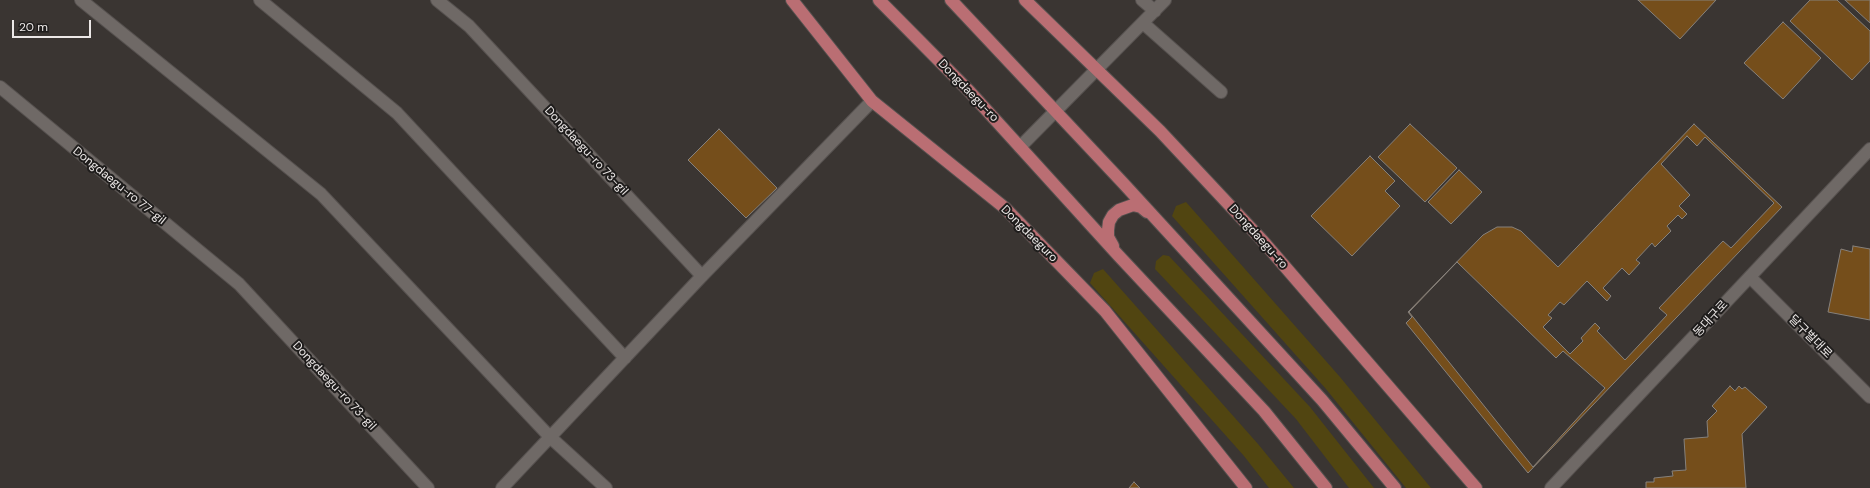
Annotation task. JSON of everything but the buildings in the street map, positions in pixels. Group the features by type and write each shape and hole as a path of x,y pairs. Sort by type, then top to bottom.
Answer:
{"main road":[{"name":"Dongdaeguro","path":"792,0 872,102 1005,208 1105,312 1246,488"},
{"name":"Dongdaegu-ro","path":"879,0 970,92 1118,255 1264,411 1326,488"},
{"path":"951,0 1160,222 1322,400 1394,488"},
{"name":"Dongdaegu-ro","path":"1025,0 1160,131 1262,240 1476,488"},
{"path":"1118,255 1108,237 1108,230 1110,220 1118,210 1133,205 1141,207 1160,222"}],"street":[{"path":"81,0 321,194 550,437 606,488"},
{"path":"260,0 397,113 625,358"},
{"name":"Dongdaegu-ro 73-gil","path":"437,0 470,26 702,276"},
{"path":"1142,0 1155,11"},
{"path":"1020,147 1165,0"},
{"path":"1143,23 1221,92"},
{"name":"Dongdaegu-ro 77-gil","path":"0,87 239,284"},
{"path":"502,488 702,276 872,102"},
{"name":"동대구로","path":"1551,488 1870,149"},
{"name":"달구벌대로","path":"1750,278 1870,396"},
{"name":"Dongdaegu-ro 73-gil","path":"239,284 428,488"}],"shaded area":[{"path":"1186,202 1340,377 1431,488 1406,488 1326,389 1172,216 1176,206"},
{"path":"1163,255 1169,256 1310,407 1374,488 1349,488 1296,419 1155,269 1156,261"},
{"path":"1103,269 1258,444 1294,488 1269,488 1244,456 1090,283 1094,273"}]}
